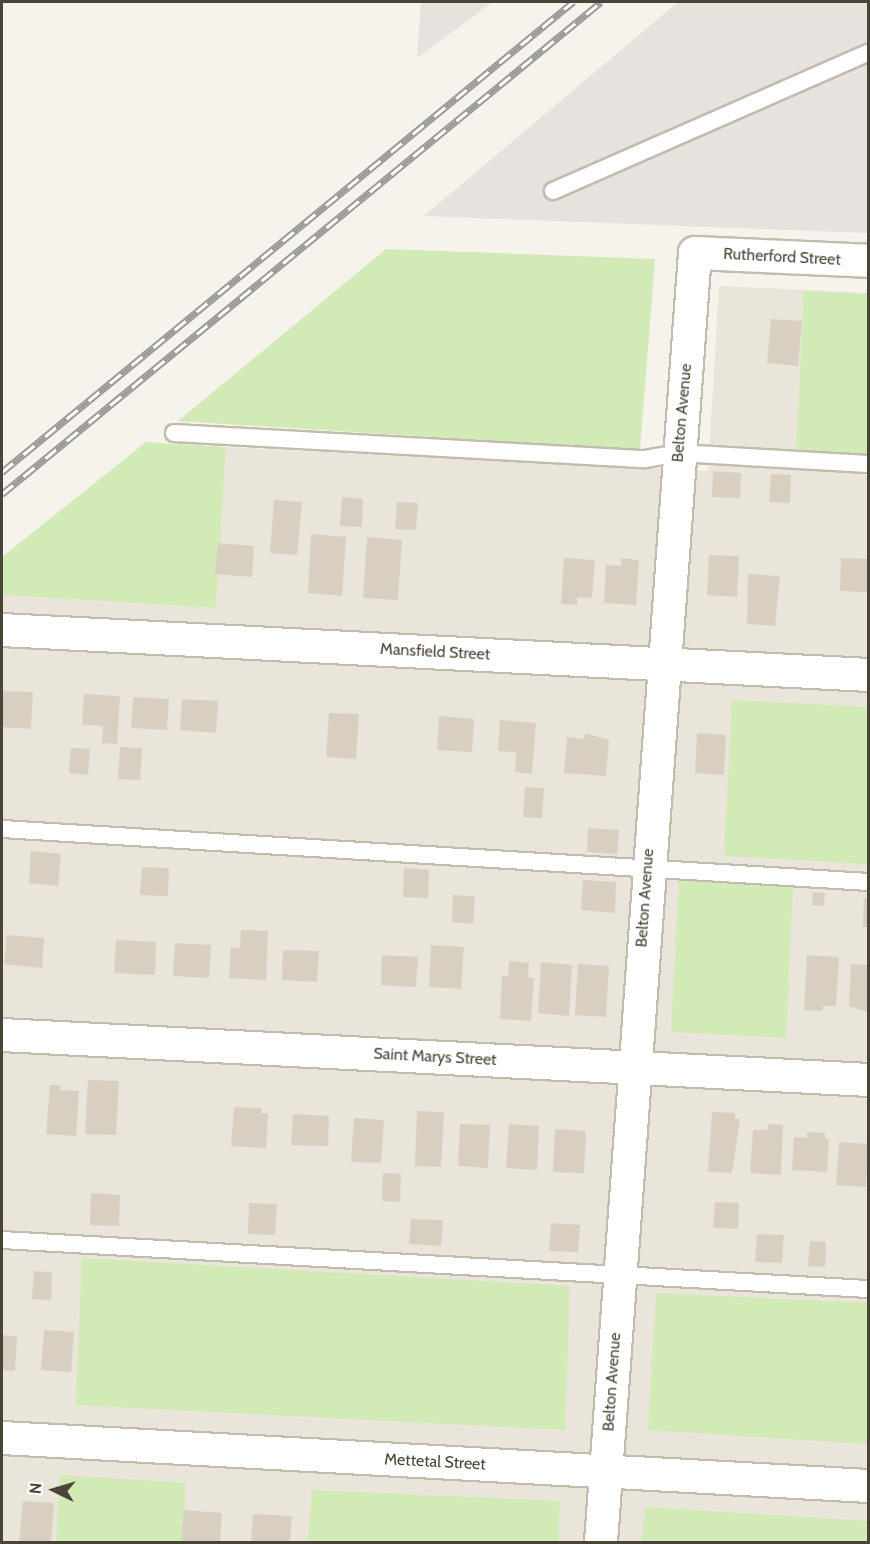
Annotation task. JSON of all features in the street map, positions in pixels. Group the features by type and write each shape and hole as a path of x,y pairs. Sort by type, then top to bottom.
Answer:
{"street":[{"name":"Rutherford Street","path":"694,253 868,261"},
{"name":"Belton Avenue","path":"601,1542 647,870 694,253"},
{"name":"Mansfield Street","path":"2,630 868,675"},
{"name":"Saint Marys Street","path":"2,1035 868,1080"},
{"name":"Mettetal Street","path":"2,1438 868,1486"}],"lane":[{"path":"553,191 868,53"},
{"path":"174,433 645,459 678,453 868,464"},
{"path":"2,829 868,882"},
{"path":"2,1240 868,1289"}],"shaded area":[{"path":"421,2 493,2 417,58"},
{"path":"678,2 868,2 868,233 424,216"},
{"path":"719,286 868,293 868,1542 2,1542 2,595 216,608 226,447 708,471"}],"green space":[{"path":"386,249 655,259 640,450 178,421"},
{"path":"804,291 868,294 868,456 796,452"},
{"path":"146,442 226,447 216,608 2,595 2,557"},
{"path":"732,700 868,707 868,864 724,856"},
{"path":"679,880 793,886 786,1038 671,1032"},
{"path":"82,1258 570,1286 565,1430 76,1405"},
{"path":"656,1293 868,1303 868,1444 648,1430"},
{"path":"60,1475 186,1483 183,1542 56,1542"},
{"path":"312,1490 560,1501 558,1542 308,1542"},
{"path":"645,1507 868,1521 868,1542 642,1542"}],"building":[{"path":"771,319 802,321 798,366 767,363"},
{"path":"713,471 741,473 740,498 712,497"},
{"path":"771,474 791,475 790,503 769,502"},
{"path":"342,497 363,499 362,527 340,526"},
{"path":"274,500 302,502 297,555 270,553"},
{"path":"397,502 418,503 416,530 395,529"},
{"path":"311,534 346,537 342,596 308,593"},
{"path":"367,537 402,540 398,600 363,598"},
{"path":"218,543 254,546 252,577 215,574"},
{"path":"709,555 739,556 737,597 707,595"},
{"path":"564,558 595,560 592,598 577,597 577,605 561,604"},
{"path":"621,558 639,560 636,605 604,603 606,565 621,566"},
{"path":"841,558 868,559 868,592 840,591"},
{"path":"748,574 780,576 775,626 747,624"},
{"path":"2,691 33,692 31,729 2,727"},
{"path":"84,694 120,696 117,744 102,743 103,726 82,725"},
{"path":"133,697 169,699 167,730 131,728"},
{"path":"182,699 218,701 216,733 180,730"},
{"path":"329,713 359,714 356,759 326,757"},
{"path":"439,716 474,719 472,752 437,750"},
{"path":"500,720 536,723 532,774 515,772 516,752 498,751"},
{"path":"585,733 609,740 606,776 564,773 567,737 584,739"},
{"path":"697,733 726,735 724,775 695,773"},
{"path":"120,747 142,748 140,780 118,779"},
{"path":"71,748 90,749 88,775 69,773"},
{"path":"525,787 544,788 542,818 523,817"},
{"path":"588,828 619,830 617,854 587,852"},
{"path":"31,851 61,854 58,886 29,883"},
{"path":"142,867 169,868 168,896 140,895"},
{"path":"404,868 429,870 428,898 403,897"},
{"path":"583,880 616,882 615,913 581,910"},
{"path":"813,892 825,893 824,906 812,905"},
{"path":"453,895 475,896 473,924 452,922"},
{"path":"864,898 868,898 868,927 863,927"},
{"path":"241,930 268,931 266,980 229,978 231,947 240,948"},
{"path":"7,935 44,938 42,968 4,964"},
{"path":"116,940 156,942 155,975 114,973"},
{"path":"175,943 211,945 209,978 173,976"},
{"path":"431,945 464,947 461,989 429,987"},
{"path":"283,950 319,951 317,982 282,980"},
{"path":"382,955 418,957 416,987 381,985"},
{"path":"807,955 839,957 836,1006 823,1006 822,1011 804,1010"},
{"path":"509,961 529,963 528,977 534,978 531,1021 500,1019 502,976 508,976"},
{"path":"541,962 572,965 569,1016 538,1013"},
{"path":"578,964 609,966 606,1017 575,1015"},
{"path":"851,964 868,965 868,1012 849,1006"},
{"path":"88,1080 119,1081 116,1135 85,1134"},
{"path":"50,1085 60,1085 60,1090 79,1091 76,1136 46,1134"},
{"path":"234,1107 262,1108 261,1113 268,1113 266,1148 231,1146"},
{"path":"417,1111 444,1112 441,1167 415,1166"},
{"path":"712,1112 735,1113 735,1119 740,1119 732,1173 708,1172"},
{"path":"293,1114 329,1116 328,1146 291,1145"},
{"path":"354,1118 384,1120 381,1163 351,1162"},
{"path":"460,1124 490,1125 488,1168 458,1166"},
{"path":"509,1124 539,1126 537,1170 506,1168"},
{"path":"768,1124 783,1125 781,1175 750,1173 753,1130 767,1130"},
{"path":"555,1129 586,1131 584,1173 553,1172"},
{"path":"807,1132 825,1133 825,1139 829,1139 827,1172 792,1170 794,1137 807,1138"},
{"path":"839,1142 868,1144 866,1187 836,1185"},
{"path":"383,1173 401,1174 400,1202 382,1201"},
{"path":"91,1193 120,1195 119,1226 90,1225"},
{"path":"715,1202 739,1203 738,1229 713,1228"},
{"path":"249,1203 277,1204 275,1235 248,1234"},
{"path":"411,1219 443,1220 441,1246 409,1244"},
{"path":"551,1223 580,1225 578,1252 549,1251"},
{"path":"757,1234 784,1235 782,1263 755,1262"},
{"path":"810,1241 826,1242 825,1267 808,1266"},
{"path":"34,1271 52,1272 51,1300 32,1299"},
{"path":"44,1330 74,1332 71,1372 41,1370"},
{"path":"2,1335 17,1336 15,1371 2,1370"},
{"path":"23,1501 54,1503 51,1542 19,1542"},
{"path":"184,1510 222,1513 220,1542 181,1542"},
{"path":"253,1514 292,1516 290,1542 251,1542"}],"railway":[{"path":"2,472 573,2"},
{"path":"2,494 601,2"}]}
